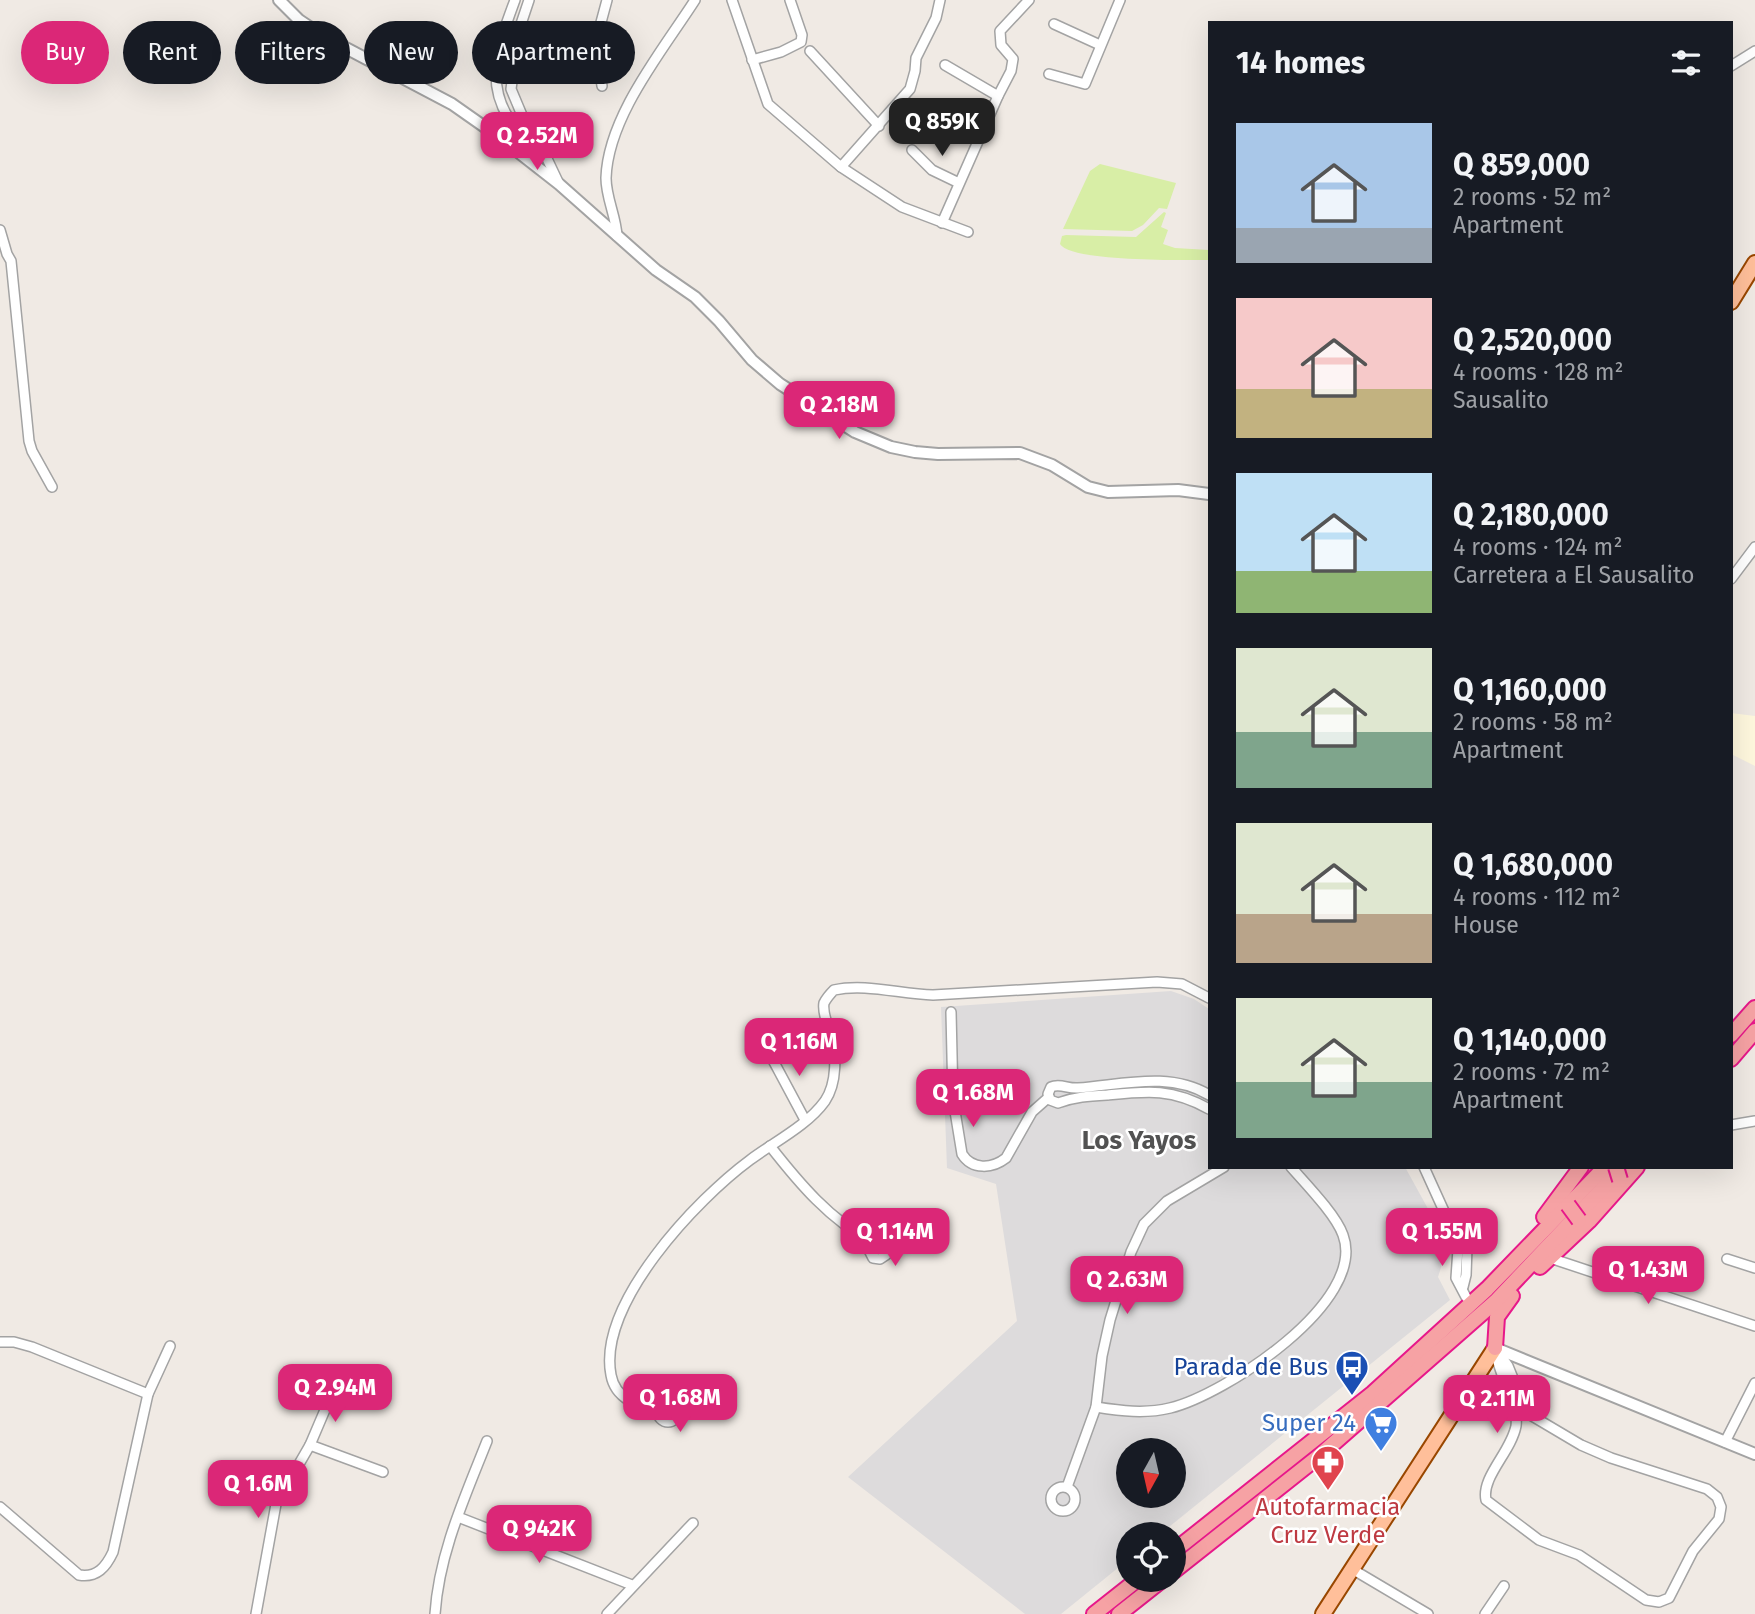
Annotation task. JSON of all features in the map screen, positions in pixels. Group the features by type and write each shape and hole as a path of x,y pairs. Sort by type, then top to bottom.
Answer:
{"highway":[{"path":"1733,1031 1755,1008"},
{"path":"1733,1055 1755,1030"},
{"path":"1568,1200 1580,1169"},
{"path":"1544,1217 1580,1169"},
{"path":"1373,1393 1390,1365 1544,1217 1568,1200 1596,1169"},
{"path":"1186,1541 1373,1393 1487,1289 1603,1169"},
{"path":"1351,1429 1369,1419 1477,1329 1512,1296 1584,1220 1620,1175"},
{"path":"1186,1561 1351,1429 1496,1301 1620,1175"},
{"path":"1568,1200 1584,1220"},
{"path":"1495,1348 1497,1317 1512,1296"},
{"path":"1477,1329 1488,1328 1495,1348"},
{"path":"1094,1614 1122,1592"},
{"path":"1119,1614 1147,1592"}],"main road":[{"path":"1733,299 1755,263"},
{"path":"1323,1614 1495,1348"}],"street":[{"path":"279,0 299,20 323,36 452,104 499,137 559,184 656,270 695,297 752,360 780,384 855,432 891,447 915,452 1020,453 1052,464 1088,487 1108,492 1178,490 1208,494"},
{"path":"515,0 498,52 495,87 512,121 542,148"},
{"path":"529,0 519,30 511,89 524,120 542,148 559,184"},
{"path":"602,86 596,41 607,0"},
{"path":"617,236 606,177 617,130 655,59 695,0"},
{"path":"732,0 768,104 841,167 902,207 968,232"},
{"path":"752,60 781,52 801,42 802,35 790,0"},
{"path":"841,167 909,89 916,58 936,18 940,0"},
{"path":"1049,74 1085,84 1120,0"},
{"path":"942,223 1013,65 1010,53 1001,45 1000,31 1028,1"},
{"path":"1054,24 1100,46"},
{"path":"810,51 879,126"},
{"path":"1733,65 1755,51"},
{"path":"945,65 998,96"},
{"path":"495,87 511,89"},
{"path":"499,137 506,133 512,121"},
{"path":"912,150 932,170 959,183"},
{"path":"0,230 3,254 11,261 29,441 52,487"},
{"path":"1733,576 1755,547"},
{"path":"659,1409 645,1408 628,1402 612,1380 609,1349 626,1299 662,1248 700,1202 824,1102 831,1090 835,1056 824,1017 824,1002 834,990 850,986 933,995 1157,982 1182,984 1208,997"},
{"path":"951,1012 953,1099 965,1159 983,1167 1001,1162 1006,1158 1032,1112 1049,1097"},
{"path":"767,1049 805,1120"},
{"path":"1208,1094 1198,1088 1151,1080 1078,1088 1057,1085 1049,1090 1049,1097 1058,1103 1072,1097 1153,1091 1175,1095 1208,1109"},
{"path":"1733,1124 1755,1121"},
{"path":"770,1146 819,1203 853,1232 872,1242"},
{"path":"1067,1487 1096,1407 1102,1356 1110,1320 1131,1252 1144,1224 1167,1201 1221,1169"},
{"path":"1096,1407 1124,1412 1151,1411 1192,1401 1219,1389 1275,1351 1322,1307 1335,1289 1341,1274 1345,1256 1344,1235 1321,1200 1293,1169"},
{"path":"1425,1169 1448,1220 1453,1221 1467,1247 1464,1292"},
{"path":"1550,1258 1754,1324"},
{"path":"1727,1259 1755,1268"},
{"path":"0,1342 24,1344 148,1394"},
{"path":"0,1507 79,1574 90,1576 101,1571 113,1552 148,1394 170,1346"},
{"path":"1495,1348 1508,1366 1527,1413 1581,1445 1611,1458 1707,1489 1717,1497 1721,1507 1719,1519 1693,1551 1669,1598 1659,1602 1646,1600 1579,1555 1539,1539 1486,1500 1485,1486 1510,1444 1517,1416 1498,1369 1495,1348"},
{"path":"1495,1348 1755,1454"},
{"path":"1725,1442 1755,1383"},
{"path":"256,1614 276,1504 310,1445 333,1391"},
{"path":"1517,1416 1527,1413"},
{"path":"435,1614 446,1549 487,1441"},
{"path":"310,1445 383,1472"},
{"path":"457,1517 632,1585"},
{"path":"607,1614 693,1523"},
{"path":"1352,1569 1428,1614"},
{"path":"1485,1614 1504,1586"}],"shaded area":[{"path":"1733,713 1755,716 1755,766 1733,755"},
{"path":"1171,991 1194,999 1208,1008 1208,1169 1406,1169 1448,1245 1438,1277 1450,1300 1175,1522 1116,1522 1116,1570 1061,1614 1025,1614 848,1477 1017,1321 996,1184 947,1168 941,1007"}],"green space":[{"path":"1100,164 1176,183 1167,209 1159,208 1143,225 1132,231 1063,229 1090,171"},
{"path":"1164,212 1166,213 1161,227 1168,230 1163,244 1175,248 1208,250 1208,260 1105,257 1068,250 1060,244 1062,236 1066,235 1136,237"}],"place":[{"name":"Parada de Bus","path":"1352,1397"},
{"name":"Super 24","path":"1381,1453"},
{"name":"Autofarmacia Cruz Verde","path":"1328,1492"}],"district":[{"name":"Los Yayos","path":"1139,1140"}]}
